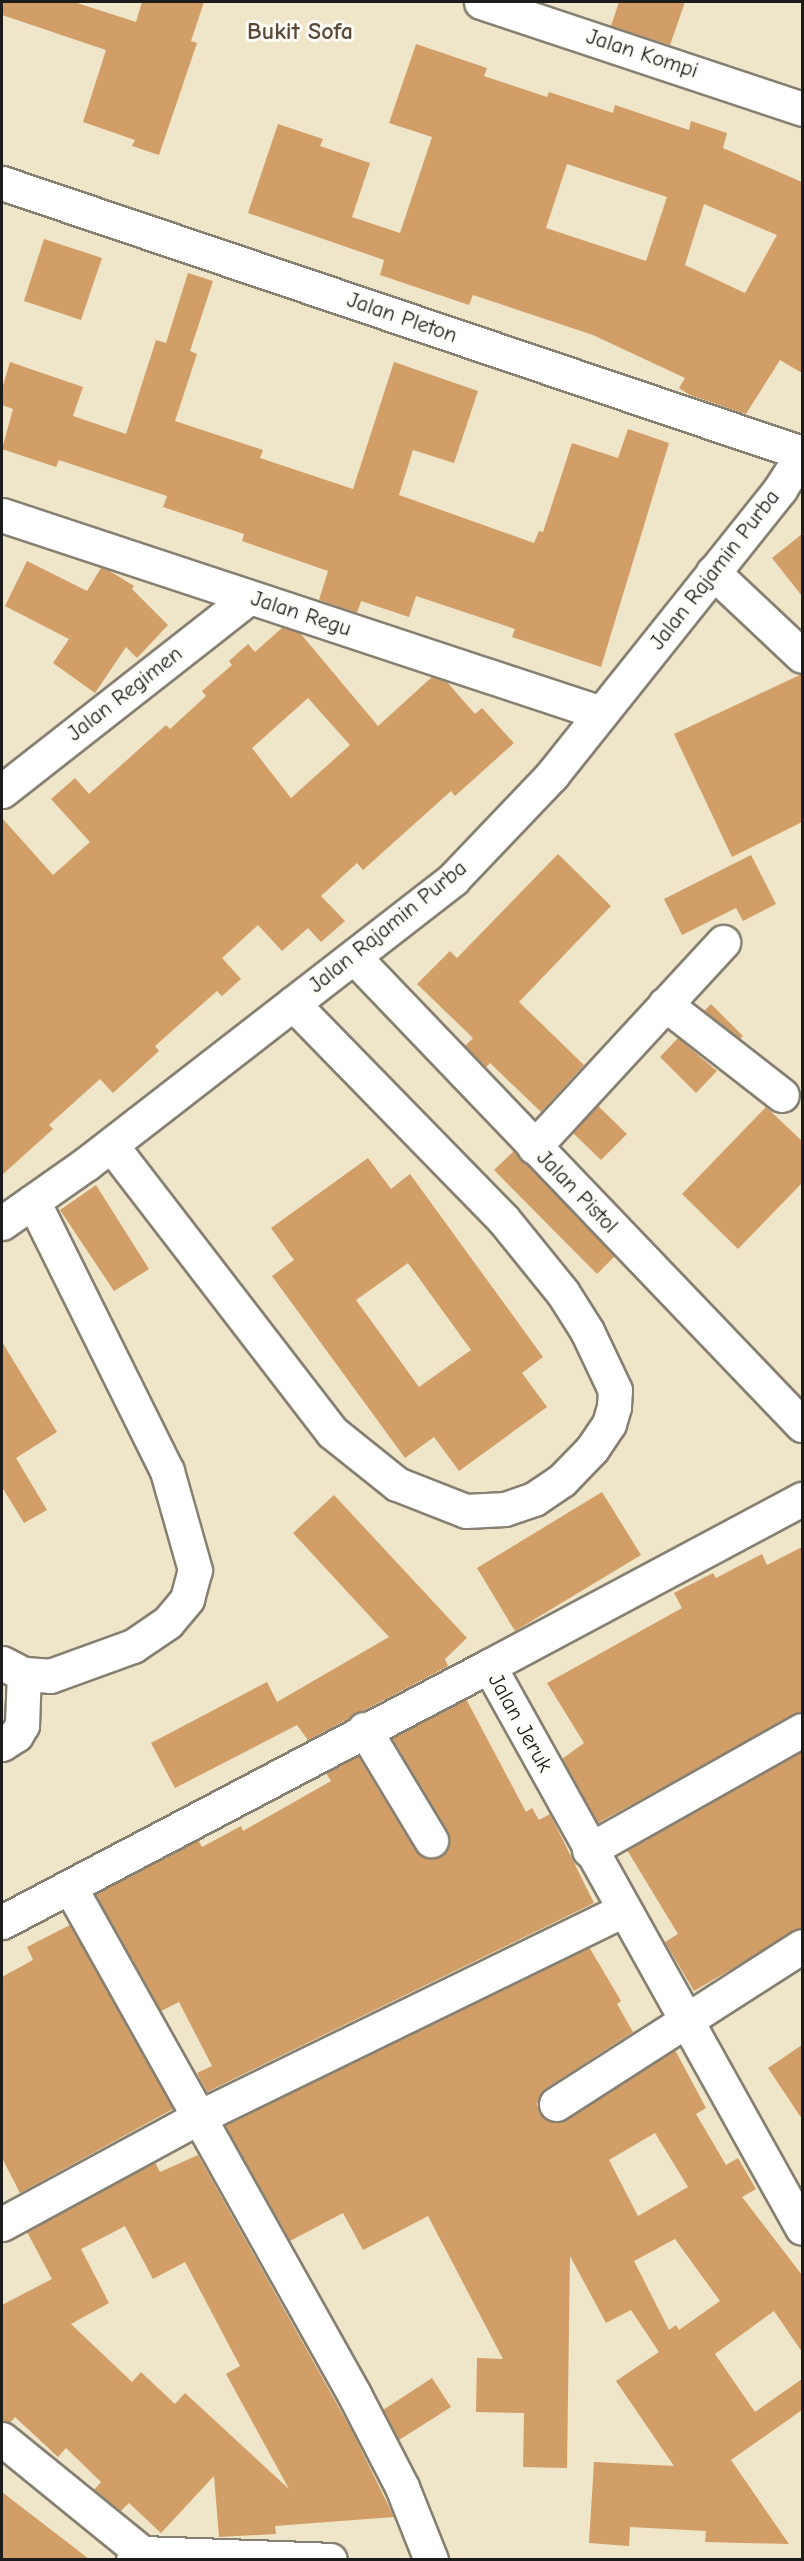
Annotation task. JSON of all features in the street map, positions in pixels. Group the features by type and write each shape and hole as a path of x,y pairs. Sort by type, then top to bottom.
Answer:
{"street":[{"name":"Jalan Kompi","path":"481,2 802,109"},
{"name":"Jalan Pleton","path":"2,183 802,454"},
{"name":"Jalan Rajamin Purba","path":"2,1223 111,1145 453,879 552,775 713,572 802,454"},
{"name":"Jalan Regu","path":"2,515 601,713"},
{"path":"713,572 802,656"},
{"name":"Jalan Regimen","path":"2,791 249,597"},
{"path":"534,1147 723,942"},
{"name":"Jalan Pistol","path":"354,957 802,1425"},
{"path":"111,1145 332,1432 397,1484 466,1511 505,1509 534,1499 562,1480 598,1441 609,1424 614,1407 615,1390 587,1331 563,1293 503,1219 293,1004"},
{"path":"665,1004 782,1095"},
{"path":"2,1744 16,1735 22,1725 13,1669 50,1676 133,1647 168,1622 187,1599 195,1570 166,1471 33,1201"},
{"path":"489,1666 802,1499"},
{"name":"Jalan Jeruk","path":"2,1922 71,1889 364,1729 489,1666 589,1850 802,2228"},
{"path":"364,1729 431,1840"},
{"path":"589,1850 802,1731"},
{"path":"71,1889 197,2118 354,2394 402,2487 431,2559"},
{"path":"2,2224 197,2118 623,1910"},
{"path":"556,2104 684,2019 802,1946"},
{"path":"2,2439 142,2557 330,2559"}],"building":[{"path":"2,2 74,2 136,22 142,2 204,2 191,41 197,43 159,155 132,146 135,140 83,122 106,50 2,15"},
{"path":"619,2 685,2 670,45 611,26"},
{"path":"416,44 487,68 484,76 547,97 549,92 613,113 615,105 689,130 691,121 727,133 723,148 802,182 802,373 780,360 746,414 690,395 679,388 685,378 593,335 473,295 469,305 380,275 384,260 248,213 278,124 323,139 320,146 370,163 352,217 400,233 432,137 389,123","holes":["567,164 667,197 646,261 546,228","704,204 777,235 745,293 685,265"]},
{"path":"44,239 102,258 81,320 24,301"},
{"path":"188,273 213,281 190,351 197,354 175,421 263,450 260,458 353,489 394,362 478,391 454,463 413,450 399,495 534,543 539,531 543,532 572,443 618,458 628,429 669,443 601,667 512,637 515,629 416,596 409,617 361,601 357,613 319,600 328,571 242,541 244,534 163,507 167,496 59,460 56,467 2,449 13,409 2,405 2,389 10,362 83,387 73,416 126,434 156,340 166,343"},
{"path":"802,534 802,596 772,558"},
{"path":"27,561 87,591 101,568 108,570 134,586 132,589 168,625 137,658 126,647 95,693 53,663 69,639 5,606"},
{"path":"283,627 300,633 378,726 432,677 447,682 475,714 482,708 514,743 455,796 451,791 363,870 357,863 321,896 345,921 321,942 308,928 282,951 258,925 222,958 241,979 222,996 217,991 155,1046 159,1051 113,1093 100,1079 49,1125 53,1129 2,1175 2,818 53,875 90,842 51,799 75,778 89,794 166,725 170,729 206,696 202,691 232,665 229,661 248,644 255,652","holes":["308,698 350,745 291,798 252,748"]},
{"path":"802,674 802,822 732,857 674,734"},
{"path":"558,854 611,906 519,1002 584,1065 541,1112 490,1063 486,1067 465,1046 473,1038 417,984 450,951 457,958"},
{"path":"751,855 776,904 743,921 736,908 682,935 664,899"},
{"path":"711,1004 743,1036 740,1039 704,1011"},
{"path":"678,1038 717,1071 696,1093 660,1057"},
{"path":"598,1106 627,1134 601,1160 573,1133"},
{"path":"766,1107 802,1141 802,1183 738,1249 682,1194"},
{"path":"514,1151 615,1256 597,1274 494,1170"},
{"path":"368,1158 391,1189 410,1174 543,1357 522,1373 547,1407 459,1471 434,1437 405,1458 272,1276 294,1260 271,1228","holes":["408,1263 471,1350 419,1387 356,1300"]},
{"path":"96,1185 149,1269 114,1291 60,1210"},
{"path":"2,1342 57,1432 16,1458 47,1510 24,1523 2,1487"},
{"path":"602,1492 641,1555 515,1631 477,1568"},
{"path":"334,1495 467,1638 445,1659 448,1666 308,1740 297,1725 175,1788 151,1743 267,1682 277,1702 389,1637 293,1533"},
{"path":"802,1547 802,1711 598,1823 562,1759 584,1743 547,1683 682,1608 674,1593 713,1573 716,1578 762,1554 767,1565"},
{"path":"466,1699 526,1812 532,1808 539,1820 550,1814 594,1903 207,2092 197,2073 212,2066 179,2002 161,2011 95,1894 198,1840 202,1847 241,1826 243,1831 331,1781 326,1773 358,1756 415,1850 422,1857 440,1856 448,1849 447,1831 392,1738"},
{"path":"802,1751 802,1928 694,1991 665,1942 678,1934 627,1850"},
{"path":"70,1925 173,2109 20,2193 2,2158 2,1977 33,1960 27,1947"},
{"path":"589,1947 621,2001 617,2004 633,2032 545,2089 537,2104 540,2114 548,2121 566,2120 675,2050 706,2108 696,2114 726,2165 738,2158 756,2189 742,2197 802,2275 802,2352 774,2311 715,2354 755,2412 802,2379 802,2410 731,2460 789,2544 705,2542 706,2531 630,2527 629,2546 589,2543 594,2462 674,2466 616,2381 659,2352 631,2310 606,2323 570,2256 567,2468 523,2467 524,2413 476,2412 477,2358 503,2359 428,2216 363,2250 343,2213 290,2241 225,2125","holes":["655,2133 688,2187 638,2216 609,2160","675,2239 720,2301 679,2330 676,2325 669,2330 634,2261"]},
{"path":"802,2045 802,2119 768,2068"},
{"path":"198,2155 352,2431 394,2517 275,2526 276,2534 219,2537 214,2476 161,2533 129,2503 121,2511 94,2490 101,2482 66,2448 58,2457 15,2417 10,2423 2,2421 2,2305 52,2279 27,2232 155,2162 160,2172","holes":["125,2226 153,2279 185,2262 240,2366 226,2374 289,2489 185,2393 175,2404 141,2372 132,2382 71,2324 109,2303 81,2249"]},
{"path":"432,2378 451,2407 399,2440 383,2410"},
{"path":"2,2492 89,2559 2,2559"}],"district":[{"name":"Bukit Sofa","path":"300,32"}]}
